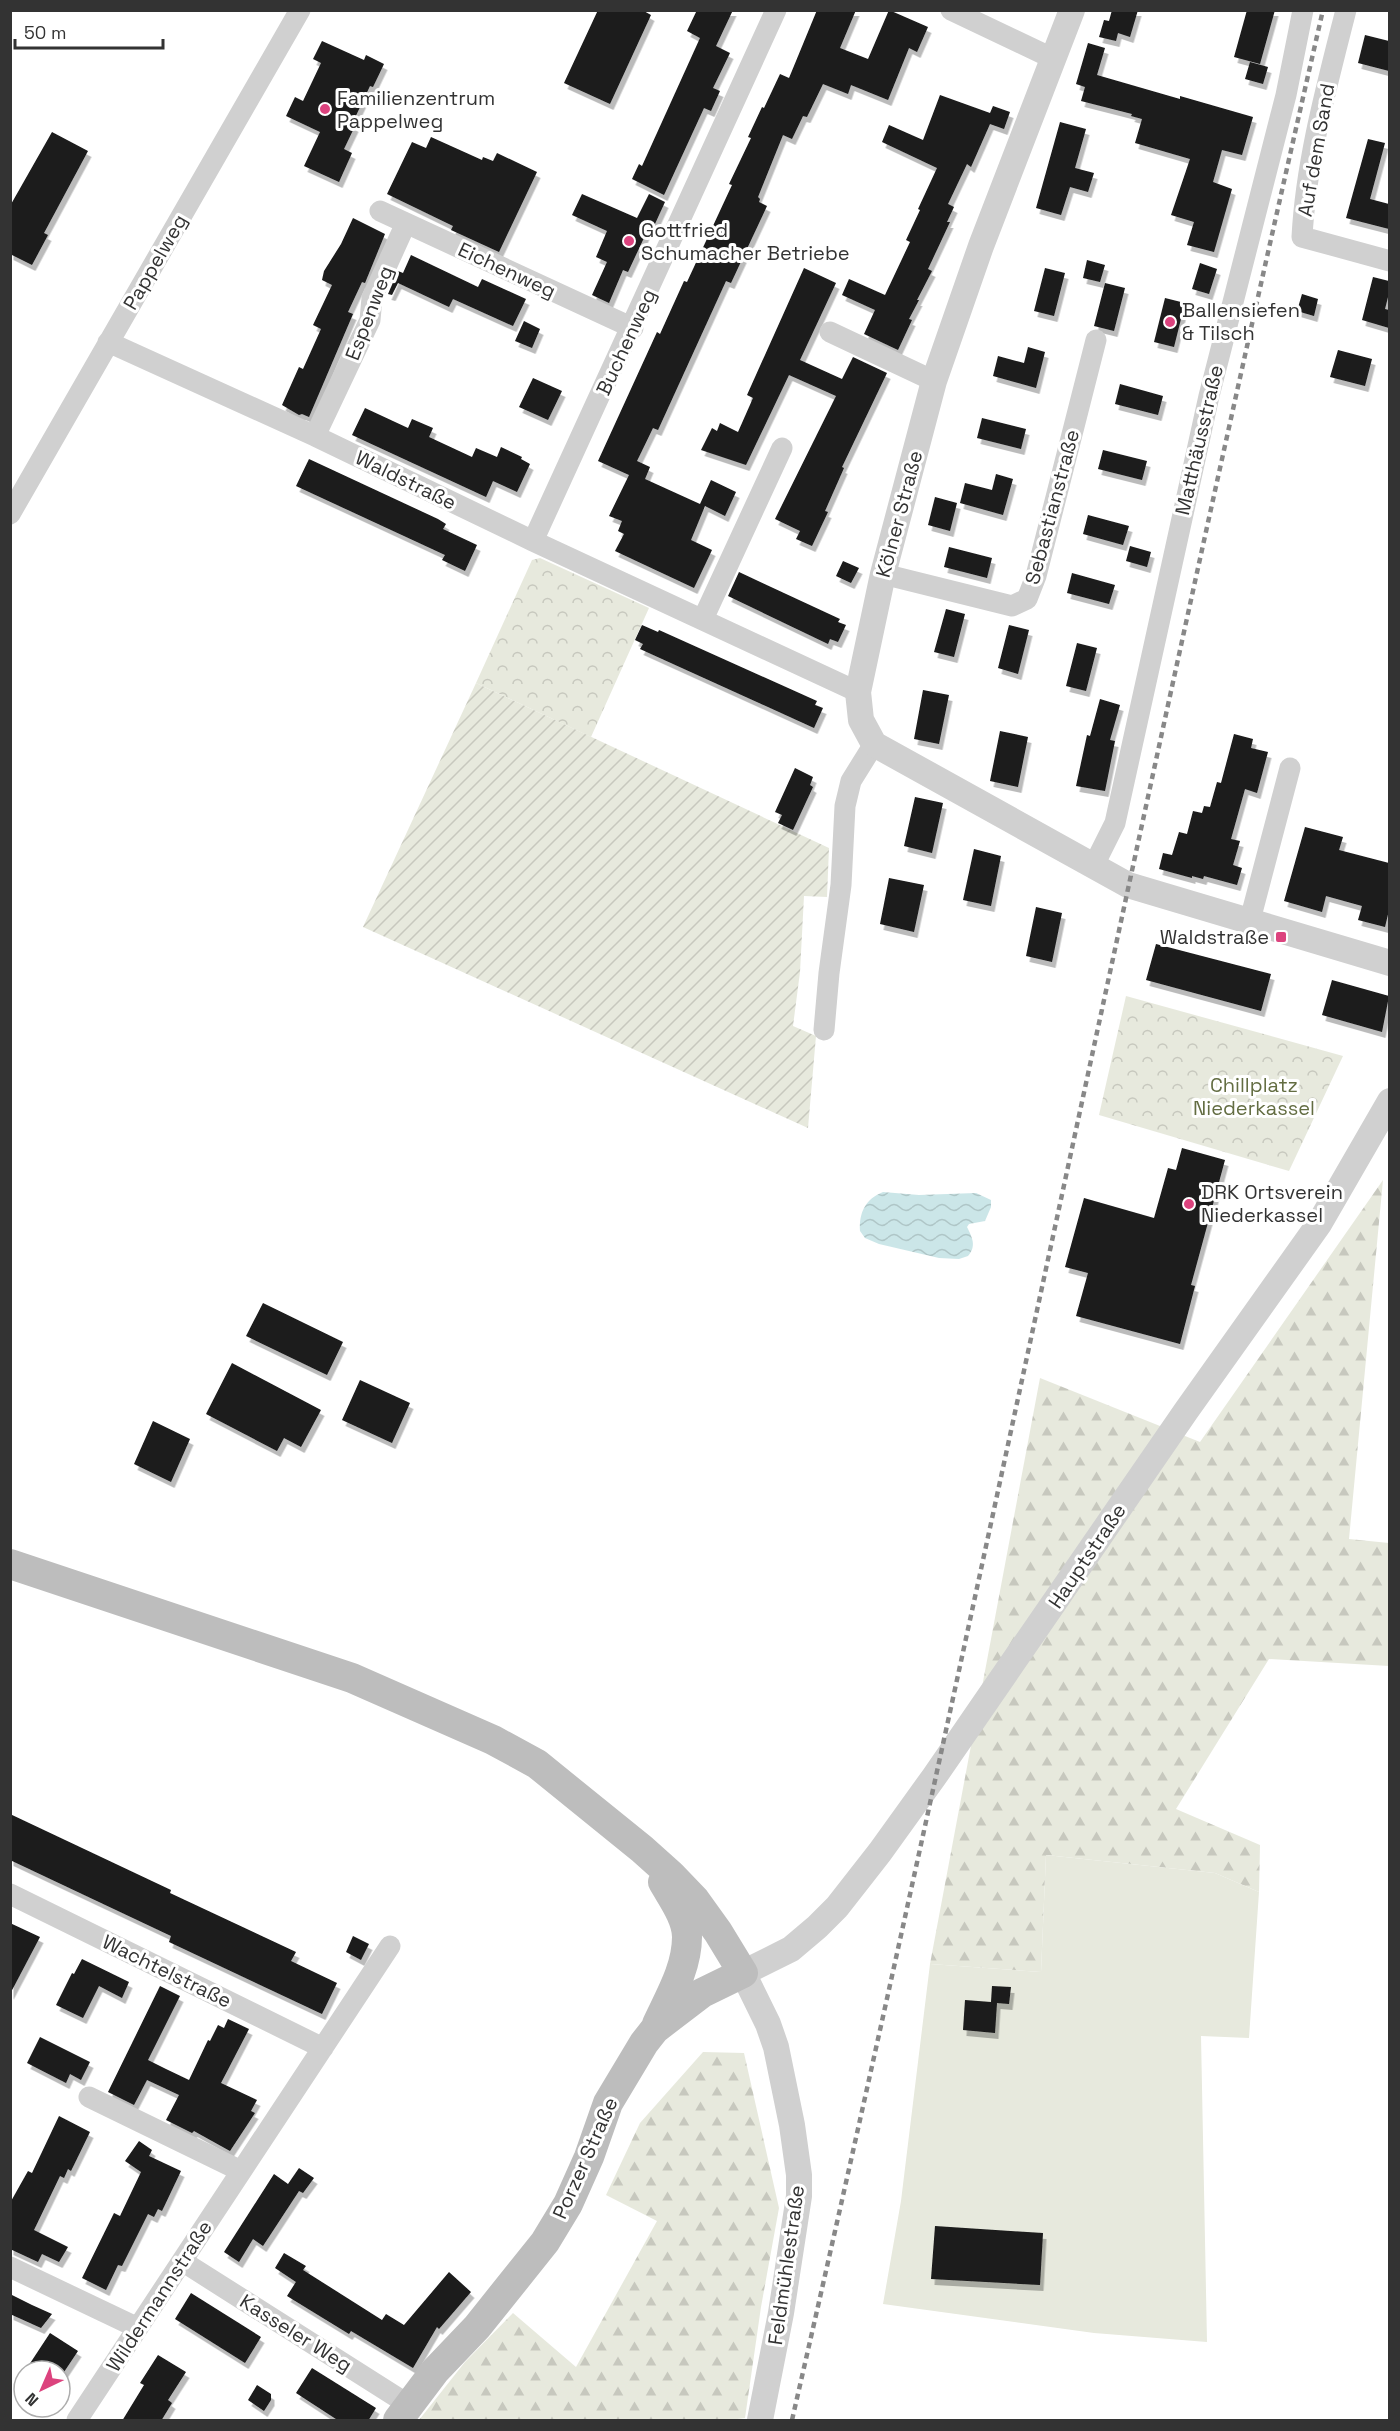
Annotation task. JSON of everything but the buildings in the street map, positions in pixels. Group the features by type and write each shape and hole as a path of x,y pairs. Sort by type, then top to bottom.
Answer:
{"main road":[{"path":"10,1564 352,1678 493,1740 537,1764 642,1849 695,1900 743,1973"},
{"path":"642,1849 679,1909 687,1935 679,1978 655,2029"},
{"name":"Porzer Straße","path":"403,2413 435,2371 500,2300 545,2242 568,2204 589,2157 608,2103 644,2043 655,2029 702,1993 743,1973"}],"street":[{"name":"Pappelweg","path":"10,514 300,10"},
{"name":"Buchenweg","path":"533,541 633,328 776,10"},
{"path":"951,10 1054,59"},
{"name":"Kölner Straße","path":"874,744 861,720 858,692 883,574 934,381 981,246 1072,10"},
{"name":"Matthäusstraße","path":"1093,867 1115,823 1209,396 1286,95 1303,10"},
{"name":"Auf dem Sand","path":"1346,10 1304,193 1302,237 1389,261"},
{"name":"Eichenweg","path":"380,211 633,328"},
{"name":"Espenweg","path":"315,435 370,320 372,298 406,224"},
{"path":"830,332 934,381"},
{"name":"Sebastianstraße","path":"883,574 1012,606 1027,599 1036,576 1096,340"},
{"name":"Waldstraße","path":"108,342 315,435 533,541 858,692"},
{"path":"703,619 782,448"},
{"path":"824,1030 841,885 845,807 850,781 874,744 1128,885 1389,963"},
{"path":"1250,920 1290,768"},
{"name":"Hauptstraße","path":"743,1973 790,1949 817,1927 837,1906 880,1852 934,1778 1186,1411 1319,1224 1389,1101"},
{"name":"Wachtelstraße","path":"10,1894 323,2048"},
{"name":"Wildermannstraße","path":"77,2421 390,1946"},
{"name":"Feldmühlestraße","path":"743,1973 768,2024 776,2047 799,2175 799,2196 781,2313 760,2421"},
{"path":"90,2097 241,2171"},
{"name":"Kasseler Weg","path":"182,2261 403,2413"},
{"path":"10,2267 138,2328"}],"green space":[{"path":"540,558 649,608 591,737 476,683 532,560"},
{"path":"476,683 829,848 827,897 804,896 800,972 793,1026 816,1036 808,1128 363,927"},
{"name":"Chillplatz Niederkassel","path":"1126,996 1343,1056 1289,1171 1099,1115"},
{"path":"1383,1180 1349,1539 1389,1543 1389,1666 1269,1659 1176,1809 1260,1845 1259,1892 1215,1873 1046,1855 1041,1972 930,1964 1040,1378 1200,1442"},
{"path":"1046,1855 1215,1873 1259,1892 1249,2038 1201,2036 1207,2342 1094,2333 883,2304 901,2201 930,1964 1041,1972"},
{"path":"703,2052 744,2053 779,2208 761,2307 745,2418 730,2420 419,2420 465,2362 513,2313 576,2367 657,2221 606,2195 640,2123"}],"water":[{"path":"883,1192 919,1195 976,1193 991,1200 991,1207 985,1221 969,1224 967,1227 973,1245 968,1256 959,1259 939,1258 879,1244 865,1238 860,1231 864,1207"}],"railway":[{"path":"792,2420 927,1818 1188,612 1323,10"}],"place":[{"name":"Familienzentrum Pappelweg","path":"325,109"},
{"name":"Gottfried Schumacher Betriebe","path":"629,241"},
{"name":"Ballensiefen & Tilsch","path":"1170,322"},
{"name":"Waldstraße","path":"1281,937"},
{"name":"DRK Ortsverein Niederkassel","path":"1189,1204"}]}
